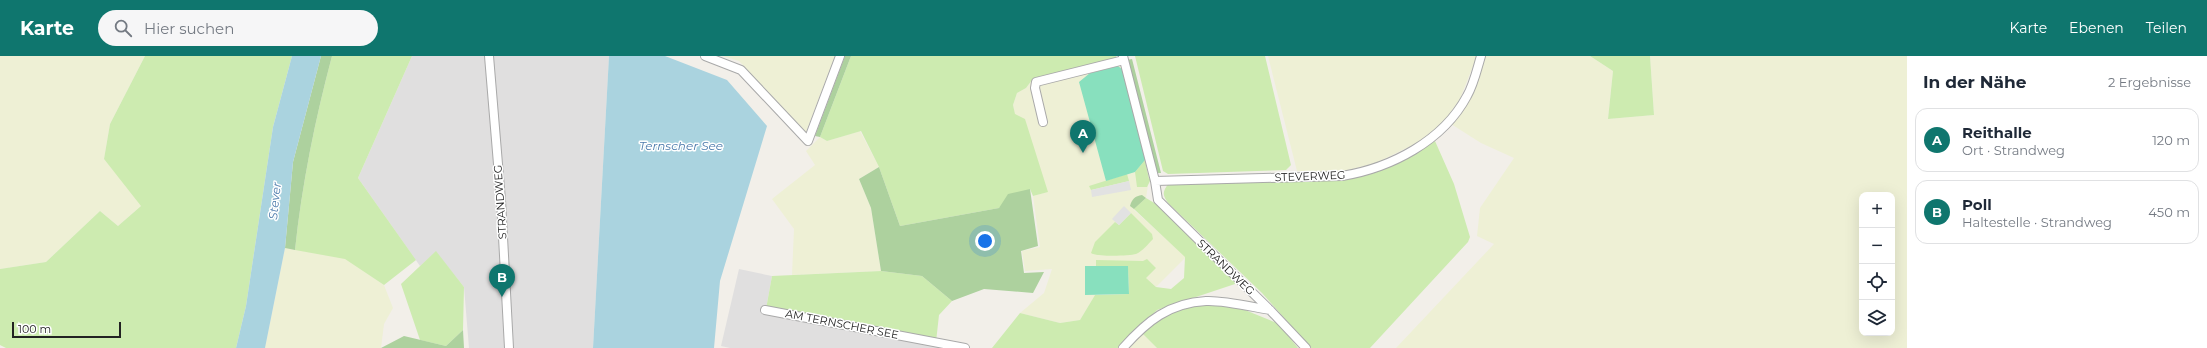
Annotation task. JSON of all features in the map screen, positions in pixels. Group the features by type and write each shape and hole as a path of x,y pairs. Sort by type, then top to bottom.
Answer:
{"street":[{"name":"STRANDWEG","path":"489,56 501,200 509,348"},
{"path":"705,56 741,70 808,141 840,56"},
{"name":"STEVERWEG","path":"1155,181 1342,176 1370,170 1406,154 1440,132 1468,96 1481,56"},
{"name":"STRANDWEG","path":"1124,58 1155,181 1158,200 1270,310 1306,348"},
{"path":"1044,122 1035,88 1036,82 1124,58"},
{"path":"1123,348 1144,326 1167,310 1207,301 1270,310"},
{"name":"AM TERNSCHER SEE","path":"765,310 965,348"}],"shaded area":[{"path":"412,56 609,56 593,348 469,348 464,287 436,252 420,266 358,178"},
{"path":"1129,181 1131,190 1092,197 1091,190"},
{"path":"1124,206 1131,213 1119,225 1112,219"},
{"path":"739,269 772,276 766,309 962,348 730,348 721,346"}],"green space":[{"path":"0,56 145,56 110,124 104,159 142,205 118,226 100,211 46,262 0,269"},
{"path":"145,56 292,56 273,127 246,306 236,348 6,348 0,345 0,269 46,262 100,211 118,226 141,206 104,159 110,124"},
{"path":"321,56 332,56 310,152 301,201 295,250 285,248 293,162"},
{"path":"332,56 412,56 358,178 416,260 384,285 345,259 295,250 301,201 310,152"},
{"path":"723,56 835,56 806,132 739,61"},
{"path":"845,56 851,56 820,137 815,136"},
{"path":"851,56 1116,56 1116,59 1032,80 1026,88 1017,93 1013,105 1015,114 1025,119 1048,192 1033,196 1030,189 999,208 900,226 879,167 861,131 827,141 820,137"},
{"path":"1135,56 1265,56 1291,165 1286,170 1168,174 1163,171"},
{"path":"1268,56 1477,56 1460,99 1445,121 1425,139 1376,163 1341,172 1297,171"},
{"path":"1485,56 1590,56 1613,71 1608,119 1654,115 1650,56 1907,56 1907,348 1396,348 1494,244 1477,236 1480,208 1514,158 1481,143 1451,124"},
{"path":"1590,56 1650,56 1654,115 1608,119 1613,71"},
{"path":"1116,59 1123,70 1149,179 1146,198 1134,210 1186,257 1156,287 1133,267 1095,295 1080,320 1060,323 1020,313 1044,293 1052,269 1025,271 1022,251 1040,247 1033,196 1047,192 1015,115 1013,105 1017,93 1026,88 1032,80"},
{"path":"1132,59 1161,173 1157,173 1127,60"},
{"path":"1118,66 1123,70 1145,160 1135,172 1106,181 1079,82 1090,73"},
{"path":"860,131 879,167 859,179 871,208 881,271 792,275 794,229 772,199 815,165 806,151 820,137 827,141"},
{"path":"1435,141 1454,184 1470,237 1468,242 1370,348 1311,348 1262,293 1169,204 1164,196 1164,191 1169,183 1345,179 1369,173 1392,164"},
{"path":"1145,160 1149,179 1151,179 1147,187 1137,187 1135,172"},
{"path":"879,167 900,226 999,208 1008,194 1030,189 1038,246 1021,251 1024,273 1044,272 1033,293 984,289 952,301 922,276 881,271 871,208 859,179"},
{"path":"1127,174 1129,181 1091,190 1089,186"},
{"path":"1142,195 1146,198 1134,209 1130,206 1134,198"},
{"path":"1146,198 1156,204 1238,283 1157,310 1121,348 992,348 1020,313 1060,323 1080,320 1095,295 1129,294 1128,267 1096,266 1096,260 1143,261 1147,259 1156,268 1146,278 1156,287 1171,289 1184,278 1185,257 1134,209"},
{"path":"1131,213 1152,234 1153,239 1139,253 1132,255 1106,256 1091,253 1095,242 1115,222 1119,225"},
{"path":"285,248 345,258 384,285 393,308 384,324 381,348 265,348"},
{"path":"436,251 464,287 463,330 446,346 420,340 401,284"},
{"path":"1085,266 1128,266 1129,294 1085,295"},
{"path":"881,271 922,276 952,301 939,315 936,342 766,309 772,276"},
{"path":"1204,303 1245,310 1279,324 1298,348 1157,348 1142,333 1165,313"},
{"path":"463,330 464,348 381,348 404,336 446,346"},
{"path":"1142,333 1157,348 1129,348"}],"water":[{"name":"Stever","path":"292,56 321,56 293,162 285,248 265,348 236,348 246,306 273,127"},
{"name":"Ternscher See","path":"609,56 665,56 727,80 767,126 720,281 714,348 593,348"}],"place":[{"name":"Reithalle","path":"1083,153"},
{"name":"Poll","path":"502,297"}]}
